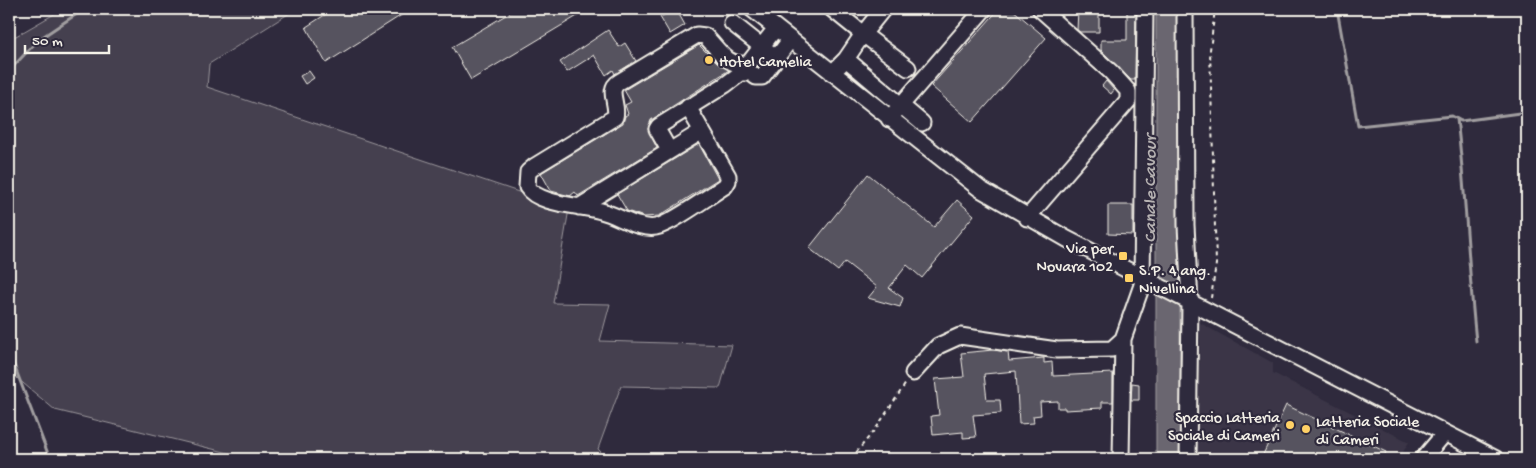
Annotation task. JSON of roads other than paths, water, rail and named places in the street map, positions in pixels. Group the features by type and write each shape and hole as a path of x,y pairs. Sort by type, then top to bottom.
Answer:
{"street":[{"path":"752,9 980,189 1028,218 1146,280 1496,459"},
{"path":"832,9 908,68"},
{"path":"889,119 984,9"},
{"path":"1028,218 1128,101 1128,91 1111,72 1040,9"},
{"path":"1121,459 1123,339 1142,286 1146,280 1145,9"},
{"path":"1185,9 1188,459"},
{"path":"832,73 846,58 880,10"},
{"path":"732,23 776,58"},
{"path":"688,107 728,176 728,181 725,186 654,227 621,220 602,211 579,207 530,193 527,187 528,172 612,120 617,112 612,93 614,85 697,35 705,36 719,55 744,65 748,64 776,28"},
{"path":"669,150 657,130 659,126 741,73 751,72 756,77 762,77 790,40"},
{"path":"846,58 922,123"},
{"path":"579,207 702,131"},
{"path":"914,373 938,346 960,336 1057,350 1112,349 1123,339"},
{"path":"1423,459 1445,433"}],"waterway":[{"path":"9,71 38,40 84,9"},
{"path":"1337,9 1358,126 1452,116 1461,121 1527,112"},
{"path":"1457,119 1476,341"},
{"path":"9,352 50,459"}],"place":[{"name":"Hotel Camelia","path":"709,60"},
{"name":"Via per Novara 102","path":"1123,256"},
{"name":"S.P. 4 ang. Nivellina","path":"1129,278"},
{"name":"Spaccio Latteria Sociale di Cameri","path":"1290,425"},
{"name":"Latteria Sociale di Cameri","path":"1306,429"}],"water label":[{"name":"Canale Cavour","path":"1149,189"}]}
